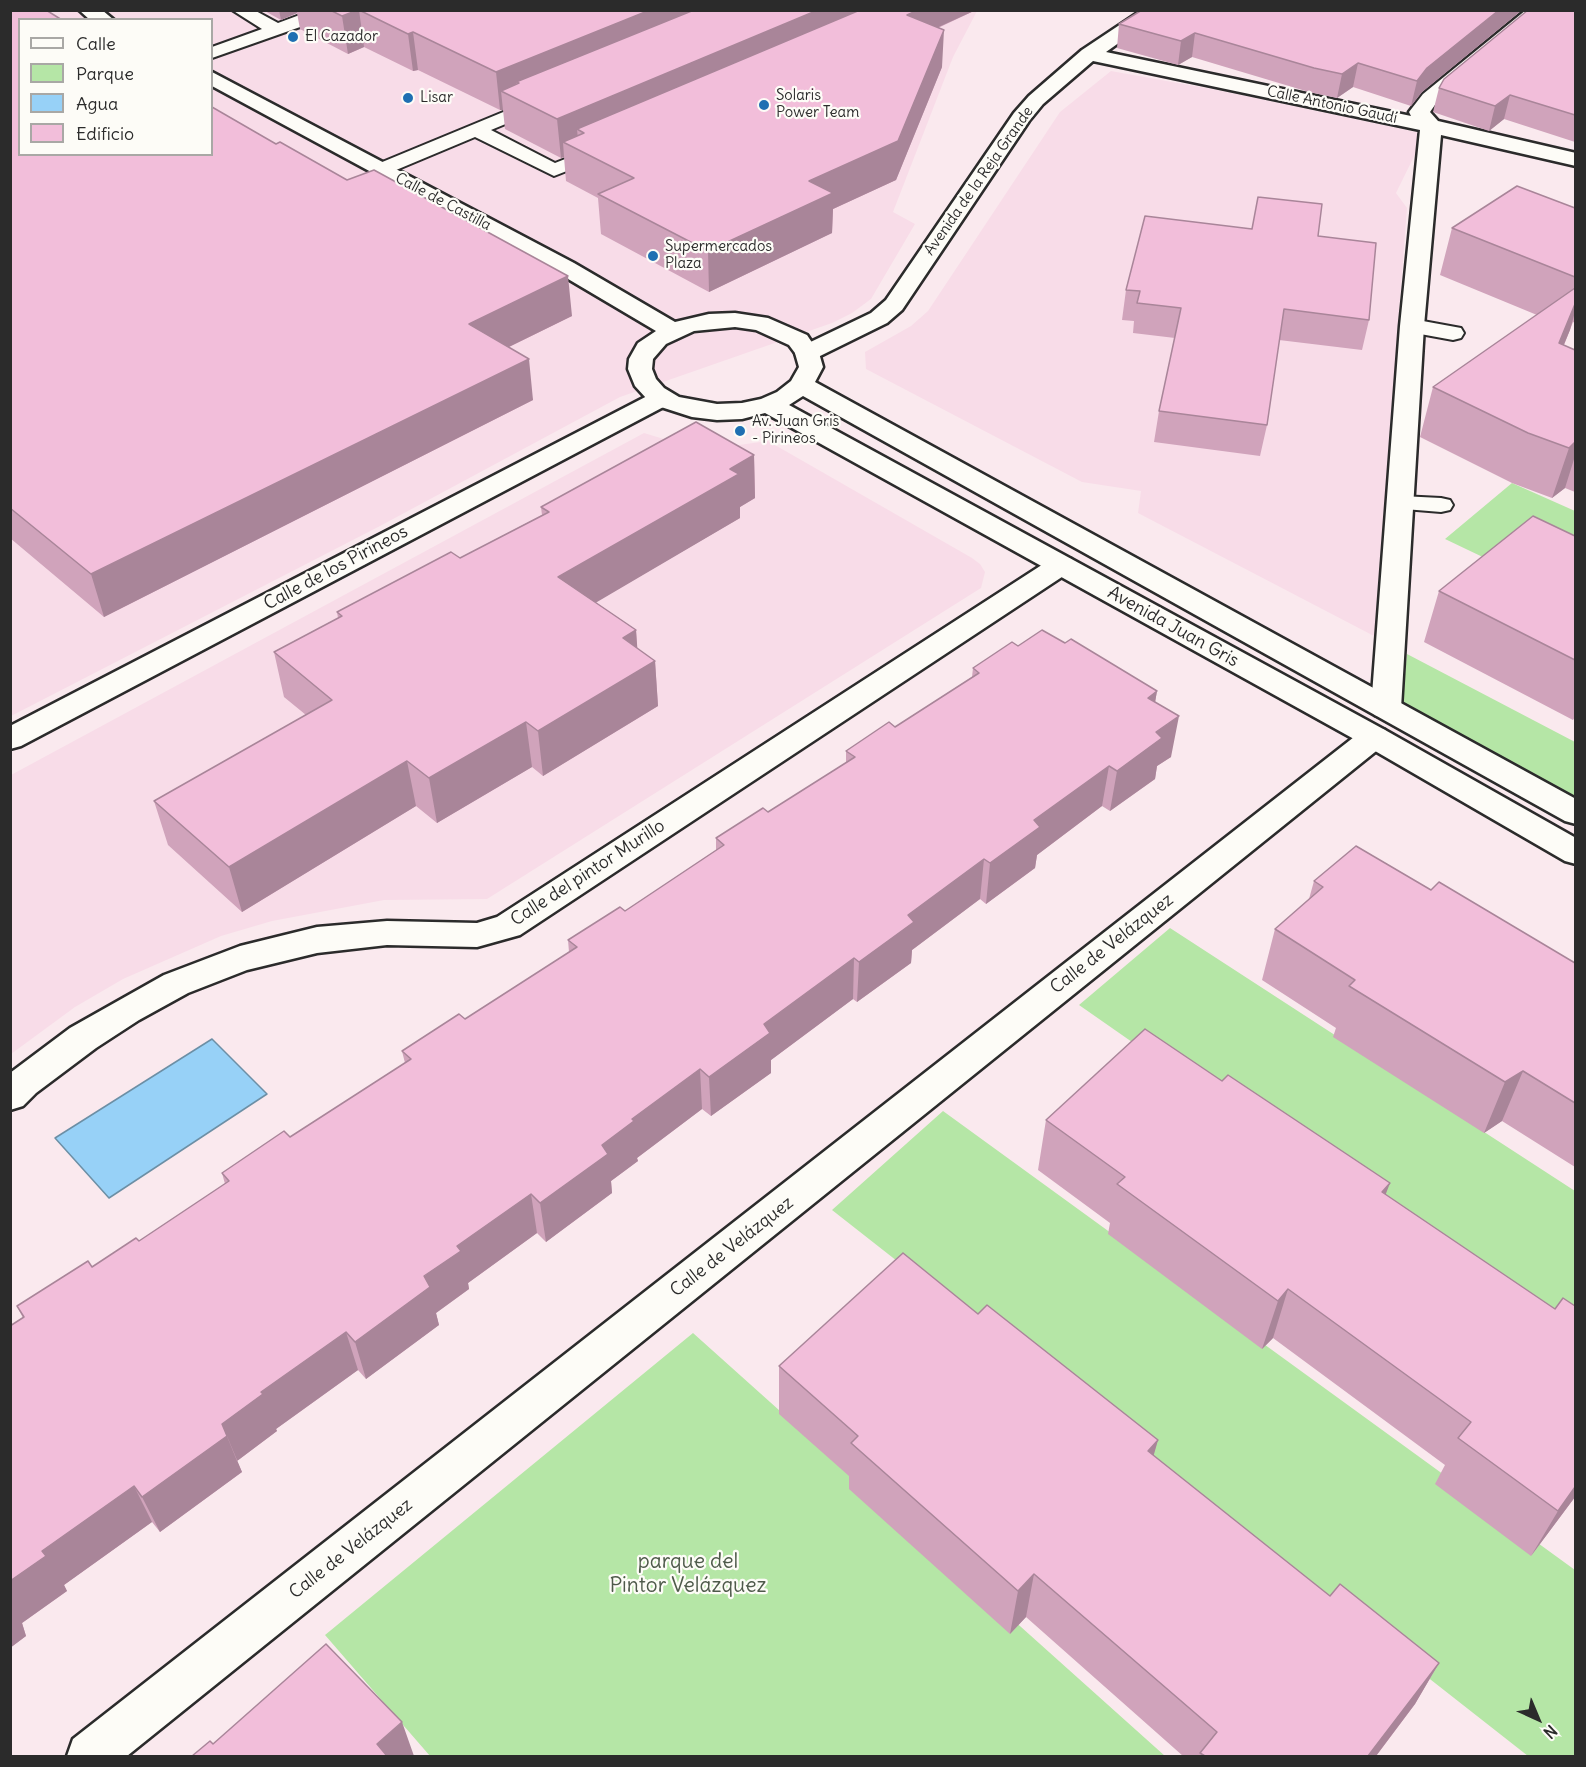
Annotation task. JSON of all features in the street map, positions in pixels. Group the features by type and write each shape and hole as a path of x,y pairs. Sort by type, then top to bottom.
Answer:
{"street":[{"path":"88,10 102,18"},
{"name":"Avenida de la Reja Grande","path":"807,353 879,318 894,305 1021,117 1052,83 1089,54 1156,10"},
{"path":"1380,722 1401,503 1412,326 1431,126 1419,112 1430,98 1538,10"},
{"name":"Calle Antonio Gaudí","path":"1089,54 1431,126 1575,160"},
{"name":"Calle de Castilla","path":"213,79 576,274 672,330"},
{"path":"735,320 760,323 798,340 807,353 811,367 801,385 786,397 769,405 742,411 717,412 692,409 662,398 644,381 640,369 641,359 647,348 672,330 709,321 735,320"},
{"name":"Avenida Juan Gris","path":"801,385 1380,722 1575,853"},
{"name":"Calle de los Pirineos","path":"10,740 662,398"},
{"name":"Avenida Juan Gris","path":"769,405 1061,565 1380,722 1575,813"},
{"name":"Calle del pintor Murillo","path":"10,1096 23,1083 83,1038 127,1011 176,984 240,959 317,940 387,933 477,935 508,926 1061,565"},
{"name":"Calle de Velázquez","path":"90,1756 1380,722"}],"lane":[{"path":"240,10 277,30"},
{"path":"213,53 331,10"},
{"path":"382,169 564,93"},
{"path":"476,130 554,170 619,142"},
{"path":"1412,326 1453,333"},
{"path":"1401,503 1441,505"}],"shaded area":[{"path":"11,11 977,11 953,57 893,212 915,224 871,299 852,313 832,323 620,397 380,526 11,716"},
{"path":"1111,71 1222,91 1425,134 1396,193 1407,208 1374,636 1138,513 1141,491 1082,482 866,369 865,352 911,326 928,311 1060,112"},
{"path":"644,433 667,440 711,445 739,445 768,441 972,558 985,572 981,588 487,899 384,900 272,921 221,936 123,979 75,1007 11,1054 11,775"}],"green space":[{"path":"1512,483 1575,511 1575,601 1445,539"},
{"path":"1407,654 1575,742 1575,798 1402,705"},
{"path":"1170,928 1575,1191 1575,1351 1079,1005"},
{"path":"943,1111 1575,1570 1575,1756 1528,1756 832,1210"},
{"name":"parque del Pintor Velázquez","path":"693,1333 1165,1756 430,1756 325,1635"}],"water":[{"path":"212,1039 267,1094 109,1198 55,1138"}],"building":[{"path":"10,10 46,10 59,18 18,18 18,156 213,156 213,108 276,144 280,142 347,180 374,170 568,276 469,324 529,359 91,574 10,508"},
{"path":"330,10 358,10 342,16"},
{"path":"359,10 650,10 496,72 413,32 408,34"},
{"path":"694,10 818,10 557,119 501,91 519,83 516,82"},
{"path":"860,10 918,10 907,15 944,30 898,141 809,181 833,193 708,251 598,194 634,178 563,142 584,133 577,129"},
{"path":"1142,10 1499,10 1427,68 1417,81 1358,63 1342,74 1195,33 1181,41 1119,24"},
{"path":"1528,10 1575,10 1575,115 1510,95 1495,106 1439,88 1444,79"},
{"path":"1517,186 1575,208 1575,277 1452,228"},
{"path":"1258,197 1322,204 1318,236 1376,243 1369,320 1284,309 1267,425 1159,411 1181,308 1137,303 1140,291 1126,290 1145,216 1252,229"},
{"path":"1575,288 1575,304 1559,343 1575,350 1575,442 1569,448 1528,433 1433,387"},
{"path":"696,422 754,455 730,469 739,474 558,577 636,630 623,638 655,661 538,731 526,722 429,778 407,761 229,867 154,801 332,700 274,652 342,616 337,612 451,552 460,558 549,512 541,507"},
{"path":"1533,516 1575,536 1575,660 1439,591"},
{"path":"1042,630 1065,643 1071,639 1157,691 1148,698 1179,716 1156,732 1162,738 1117,771 1109,766 1034,820 1040,827 990,863 984,859 908,915 914,922 859,962 854,958 764,1024 770,1033 709,1077 700,1069 632,1119 634,1121 602,1145 608,1154 540,1203 531,1194 457,1246 461,1251 424,1276 430,1287 355,1342 346,1332 261,1392 263,1394 222,1424 227,1436 142,1497 134,1486 42,1551 46,1556 10,1581 10,1326 24,1317 17,1306 88,1261 92,1267 136,1238 139,1241 229,1181 222,1173 284,1131 290,1137 411,1059 402,1051 459,1014 465,1019 577,947 568,940 620,907 625,911 724,845 716,838 763,808 768,812 855,757 846,751 889,722 895,727 979,673 973,668 1012,642 1018,646"},
{"path":"1356,846 1431,890 1439,882 1575,963 1575,1103 1523,1071 1505,1082 1349,986 1355,980 1275,929 1323,887 1314,881"},
{"path":"1145,1029 1222,1081 1228,1075 1390,1183 1382,1192 1555,1309 1563,1298 1575,1306 1575,1487 1558,1511 1458,1438 1471,1422 1288,1289 1278,1301 1117,1184 1125,1177 1046,1120"},
{"path":"903,1253 978,1314 987,1305 1158,1440 1148,1451 1330,1596 1340,1584 1439,1663 1368,1756 1205,1756 1200,1753 1217,1732 1034,1574 1018,1591 851,1443 858,1436 779,1366"},
{"path":"326,1644 402,1722 377,1744 387,1756 192,1756 210,1741 213,1744"}],"place":[{"name":"El Cazador","path":"293,37"},
{"name":"Lisar","path":"408,98"},
{"name":"Solaris Power Team","path":"764,105"},
{"name":"Supermercados Plaza","path":"653,256"},
{"name":"Av. Juan Gris - Pirineos","path":"740,431"}]}
